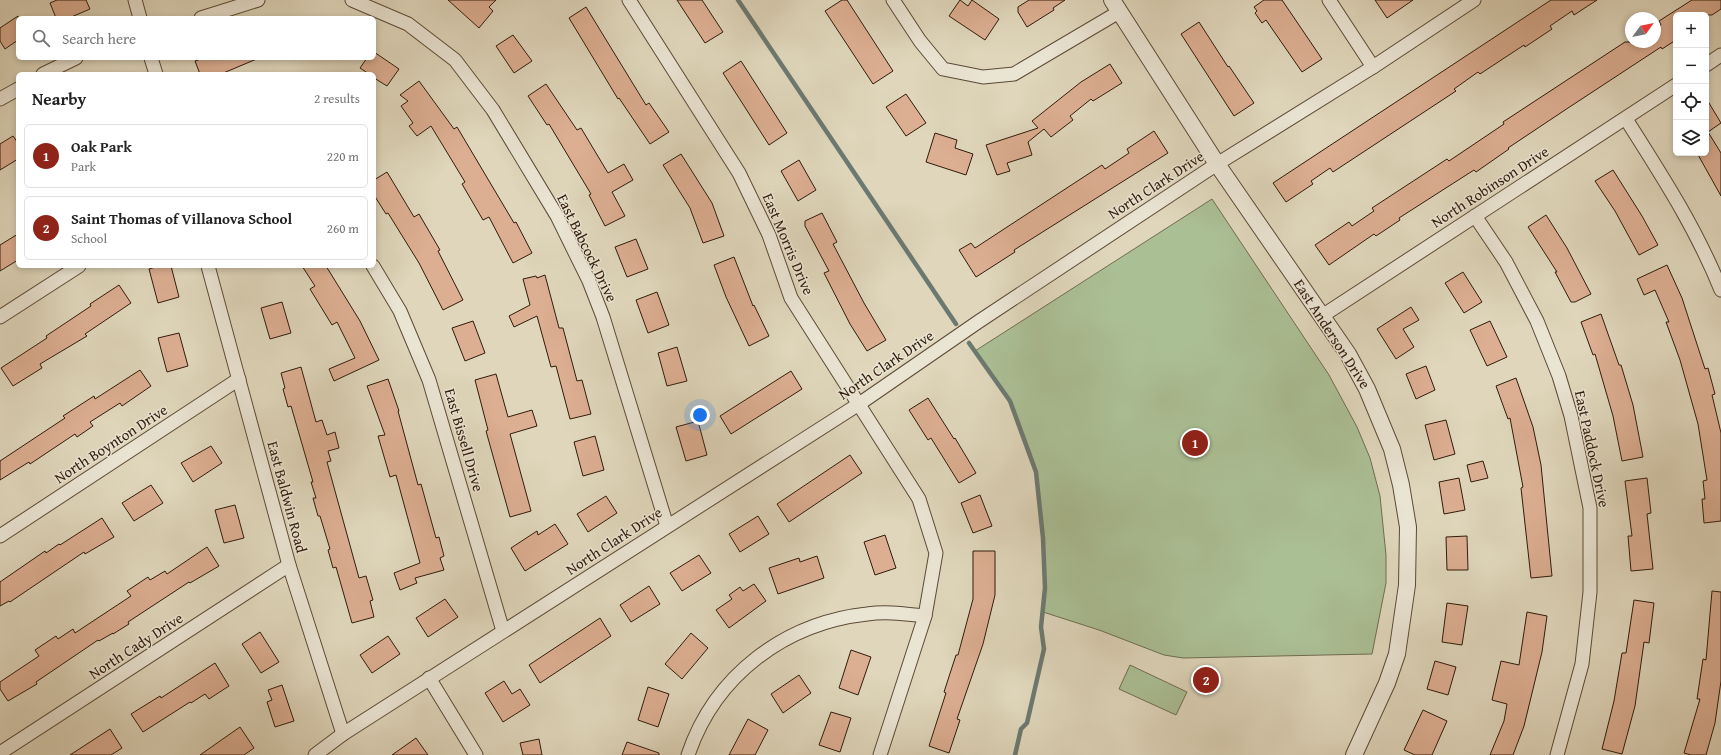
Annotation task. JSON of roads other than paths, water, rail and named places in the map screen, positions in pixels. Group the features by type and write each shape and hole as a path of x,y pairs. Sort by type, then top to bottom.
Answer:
{"street":[{"path":"135,0 139,16"},
{"path":"207,16 258,0"},
{"name":"East Babcock Drive","path":"352,0 408,24 455,60 493,110 557,216 589,281 603,317 667,526"},
{"name":"East Morris Drive","path":"629,0 739,173 769,235 791,298 919,499 936,553 925,616 880,755"},
{"path":"893,0 920,41 943,69 983,77 1014,74 1116,6"},
{"path":"1329,0 1373,67"},
{"name":"North Clark Drive","path":"315,755 343,734 859,404 978,322 1217,164 1373,67 1474,0"},
{"name":"East Anderson Drive","path":"1116,6 1217,164 1355,366 1374,403 1396,463 1408,527 1407,585 1397,654 1387,683 1354,755"},
{"path":"1709,63 1721,55"},
{"path":"47,72 72,60"},
{"path":"152,60 155,72"},
{"name":"North Robinson Drive","path":"1322,316 1673,87"},
{"path":"0,99 16,90"},
{"path":"1626,119 1677,200 1698,238 1721,290"},
{"name":"East Paddock Drive","path":"1475,216 1506,262 1537,321 1558,376 1571,416 1590,508 1590,592 1582,664 1557,755"},
{"path":"0,317 76,268"},
{"name":"East Baldwin Road","path":"209,268 289,565 343,734"},
{"name":"East Bissell Drive","path":"374,268 400,311 429,380 503,631"},
{"name":"North Boynton Drive","path":"0,536 239,379"},
{"name":"North Cady Drive","path":"0,753 289,565"},
{"path":"688,755 708,711 721,693 747,666 784,639 804,629 842,617 869,613 895,613 925,616"},
{"path":"430,678 476,755"}],"waterway":[{"path":"738,0 956,324"},
{"path":"969,343 1010,401 1036,472 1043,538 1045,588 1041,627 1044,649 1027,723 1021,729 1015,755"}],"place":[{"name":"Oak Park","path":"1195,443"},
{"name":"Saint Thomas of Villanova School","path":"1206,680"}]}
